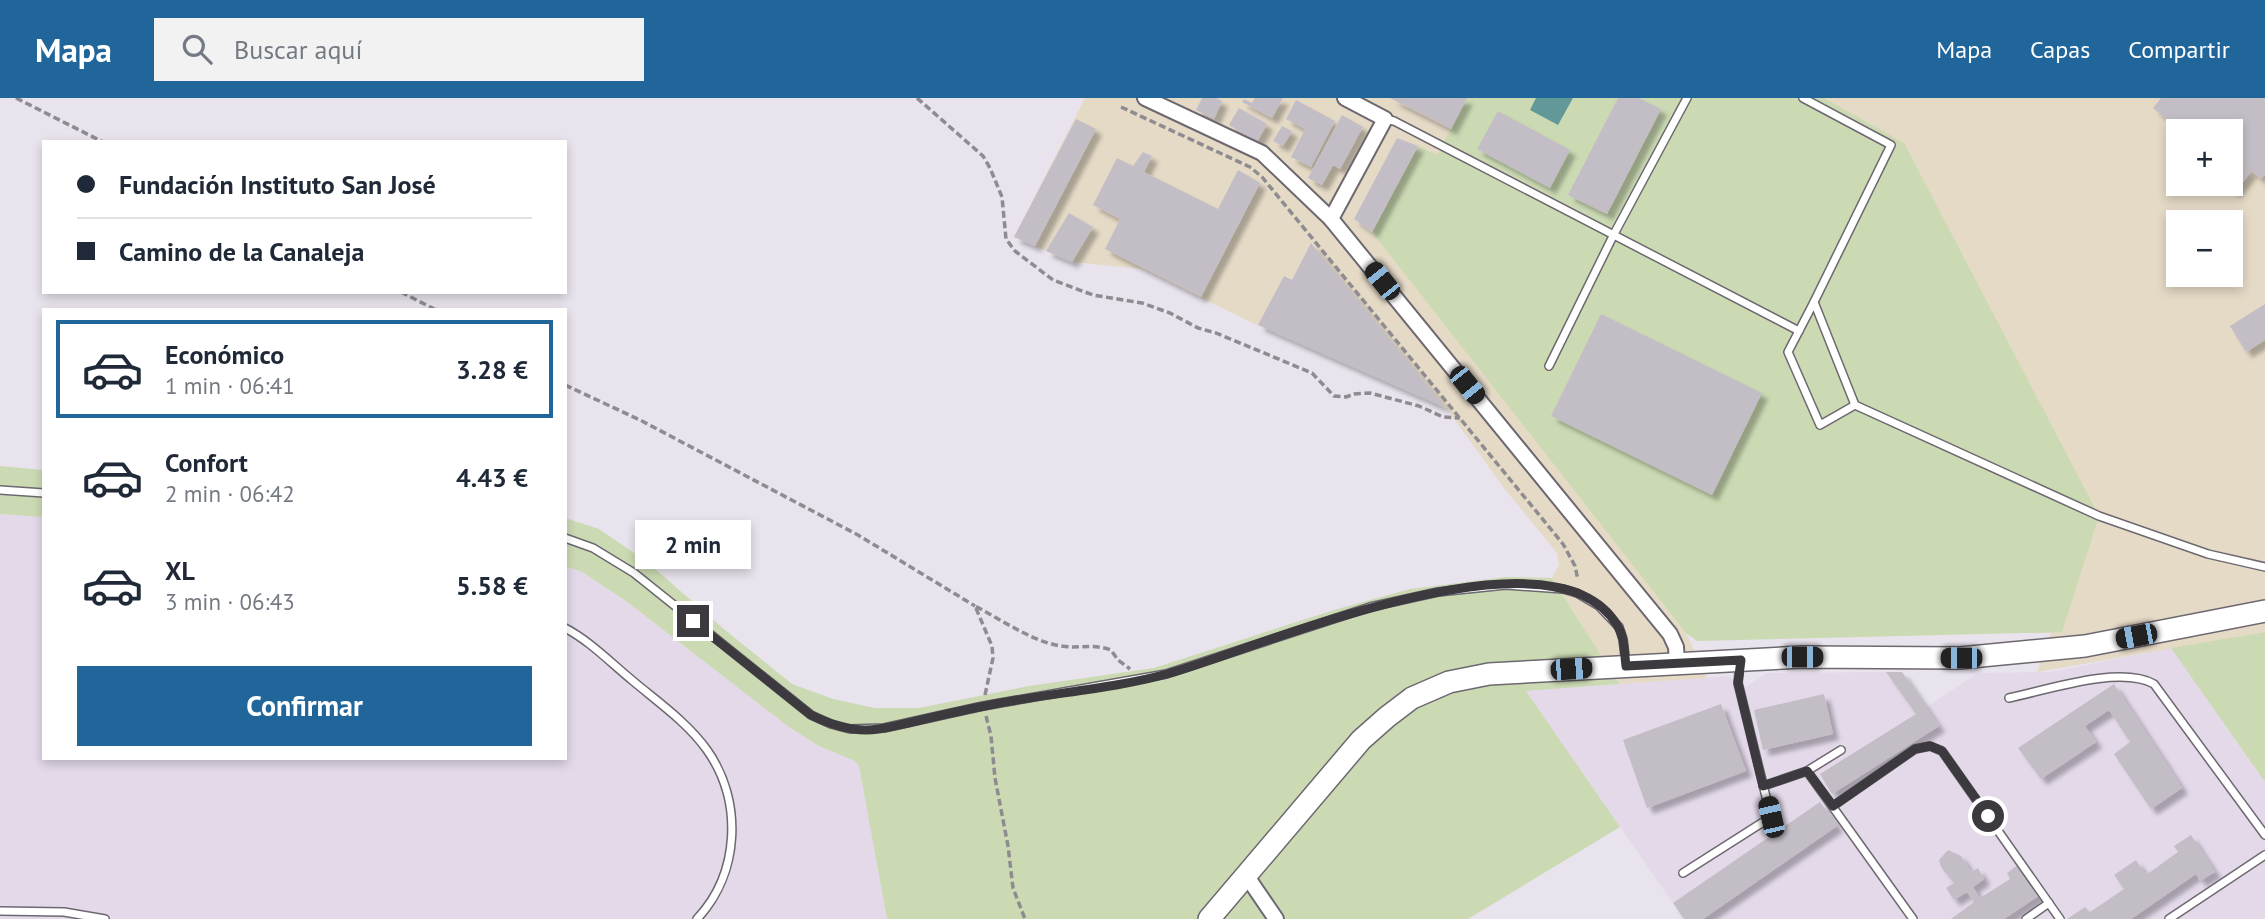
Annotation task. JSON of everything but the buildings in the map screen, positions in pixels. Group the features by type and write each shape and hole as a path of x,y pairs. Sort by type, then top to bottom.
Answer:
{"main road":[{"path":"1209,919 1360,740 1412,698 1449,682 1489,674 1802,657 1974,657 2085,646 2265,611"}],"street":[{"path":"1145,98 1262,153 1331,219 1670,634 1676,647 1677,663"},
{"path":"1331,219 1385,119 1345,98"},
{"path":"1246,875 1276,919"}],"lane":[{"path":"1549,366 1614,234 1687,98"},
{"path":"1803,98 1891,145 1788,352 1820,425 1856,405"},
{"path":"1385,119 1394,121 1799,331"},
{"path":"1814,302 1856,405 2099,516 2208,554 2265,567"},
{"path":"0,490 42,493"},
{"path":"567,539 593,548 634,573 811,715 831,724 868,730 983,706 1144,679 1200,664 1358,610 1458,589 1506,585 1534,586 1577,593 1599,606 1619,627 1626,666"},
{"path":"567,629 590,644 685,725 707,750 724,782 732,821 729,859 715,895 697,919"},
{"path":"1683,873 1771,817 1738,683 1741,660"},
{"path":"2009,698 2109,677 2130,675 2146,679 2154,684 2265,835"},
{"path":"1833,806 1915,749 1930,746 1942,751 2060,919"},
{"path":"1763,786 1807,771 1841,750"},
{"path":"1807,771 1913,919"},
{"path":"2169,919 2265,855"},
{"path":"2026,919 2049,903"},
{"path":"0,911 64,912 105,919"}],"path":[{"path":"16,98 99,140"},
{"path":"917,98 983,156 1002,197 1006,239 1015,251 1054,280 1093,295 1142,303 1170,313 1198,328 1312,373 1335,396 1370,393 1443,417 1460,418"},
{"path":"1121,107 1251,167 1262,177 1563,544 1575,566 1577,593"},
{"path":"405,294 432,308"},
{"path":"567,386 640,420 858,536 975,606 1033,637 1059,646 1088,645 1111,650 1118,660 1144,679"},
{"path":"975,606 992,646 993,658 983,706 991,736 1013,888 1025,919"}],"shaded area":[{"path":"1085,98 2265,98 2265,632 2037,672 2051,633 1686,633 1707,678 1619,684 1552,578 1559,565 1557,553 1504,488 1447,409 1253,323 1142,269 1072,262 1014,237"},
{"path":"1467,98 1824,98 1904,143 2099,516 2062,632 1697,641 1686,633 1372,232 1418,146 1437,155"},
{"path":"1536,98 1573,98 1558,125 1530,110"},
{"path":"0,466 42,470 42,517 0,514"},
{"path":"0,514 42,517 42,760 567,760 567,567 582,572 626,601 789,727 819,746 855,760 859,766 887,919 0,919"},
{"path":"567,519 599,529 646,561 792,684 833,699 875,708 919,708 1029,686 1154,668 1334,610 1410,589 1506,577 1552,578 1619,684 1526,691 1620,827 1468,919 887,919 859,766 855,761 819,746 789,727 626,601 582,572 567,567"},
{"path":"2265,632 2265,782 2171,648"},
{"path":"2171,648 2265,782 2265,919 1684,919 1526,691 1728,676 1746,687 1767,673 1902,672 1927,707 1978,673 2051,672"}],"route":[{"path":"693,621 811,715 850,729 868,730 1003,702 1166,674 1352,612 1406,598 1506,585 1563,590 1577,593 1599,606 1612,618 1623,639 1626,666 1741,660 1738,683 1763,786 1807,771 1833,806 1915,749 1930,746 1942,751 1988,816"}]}
